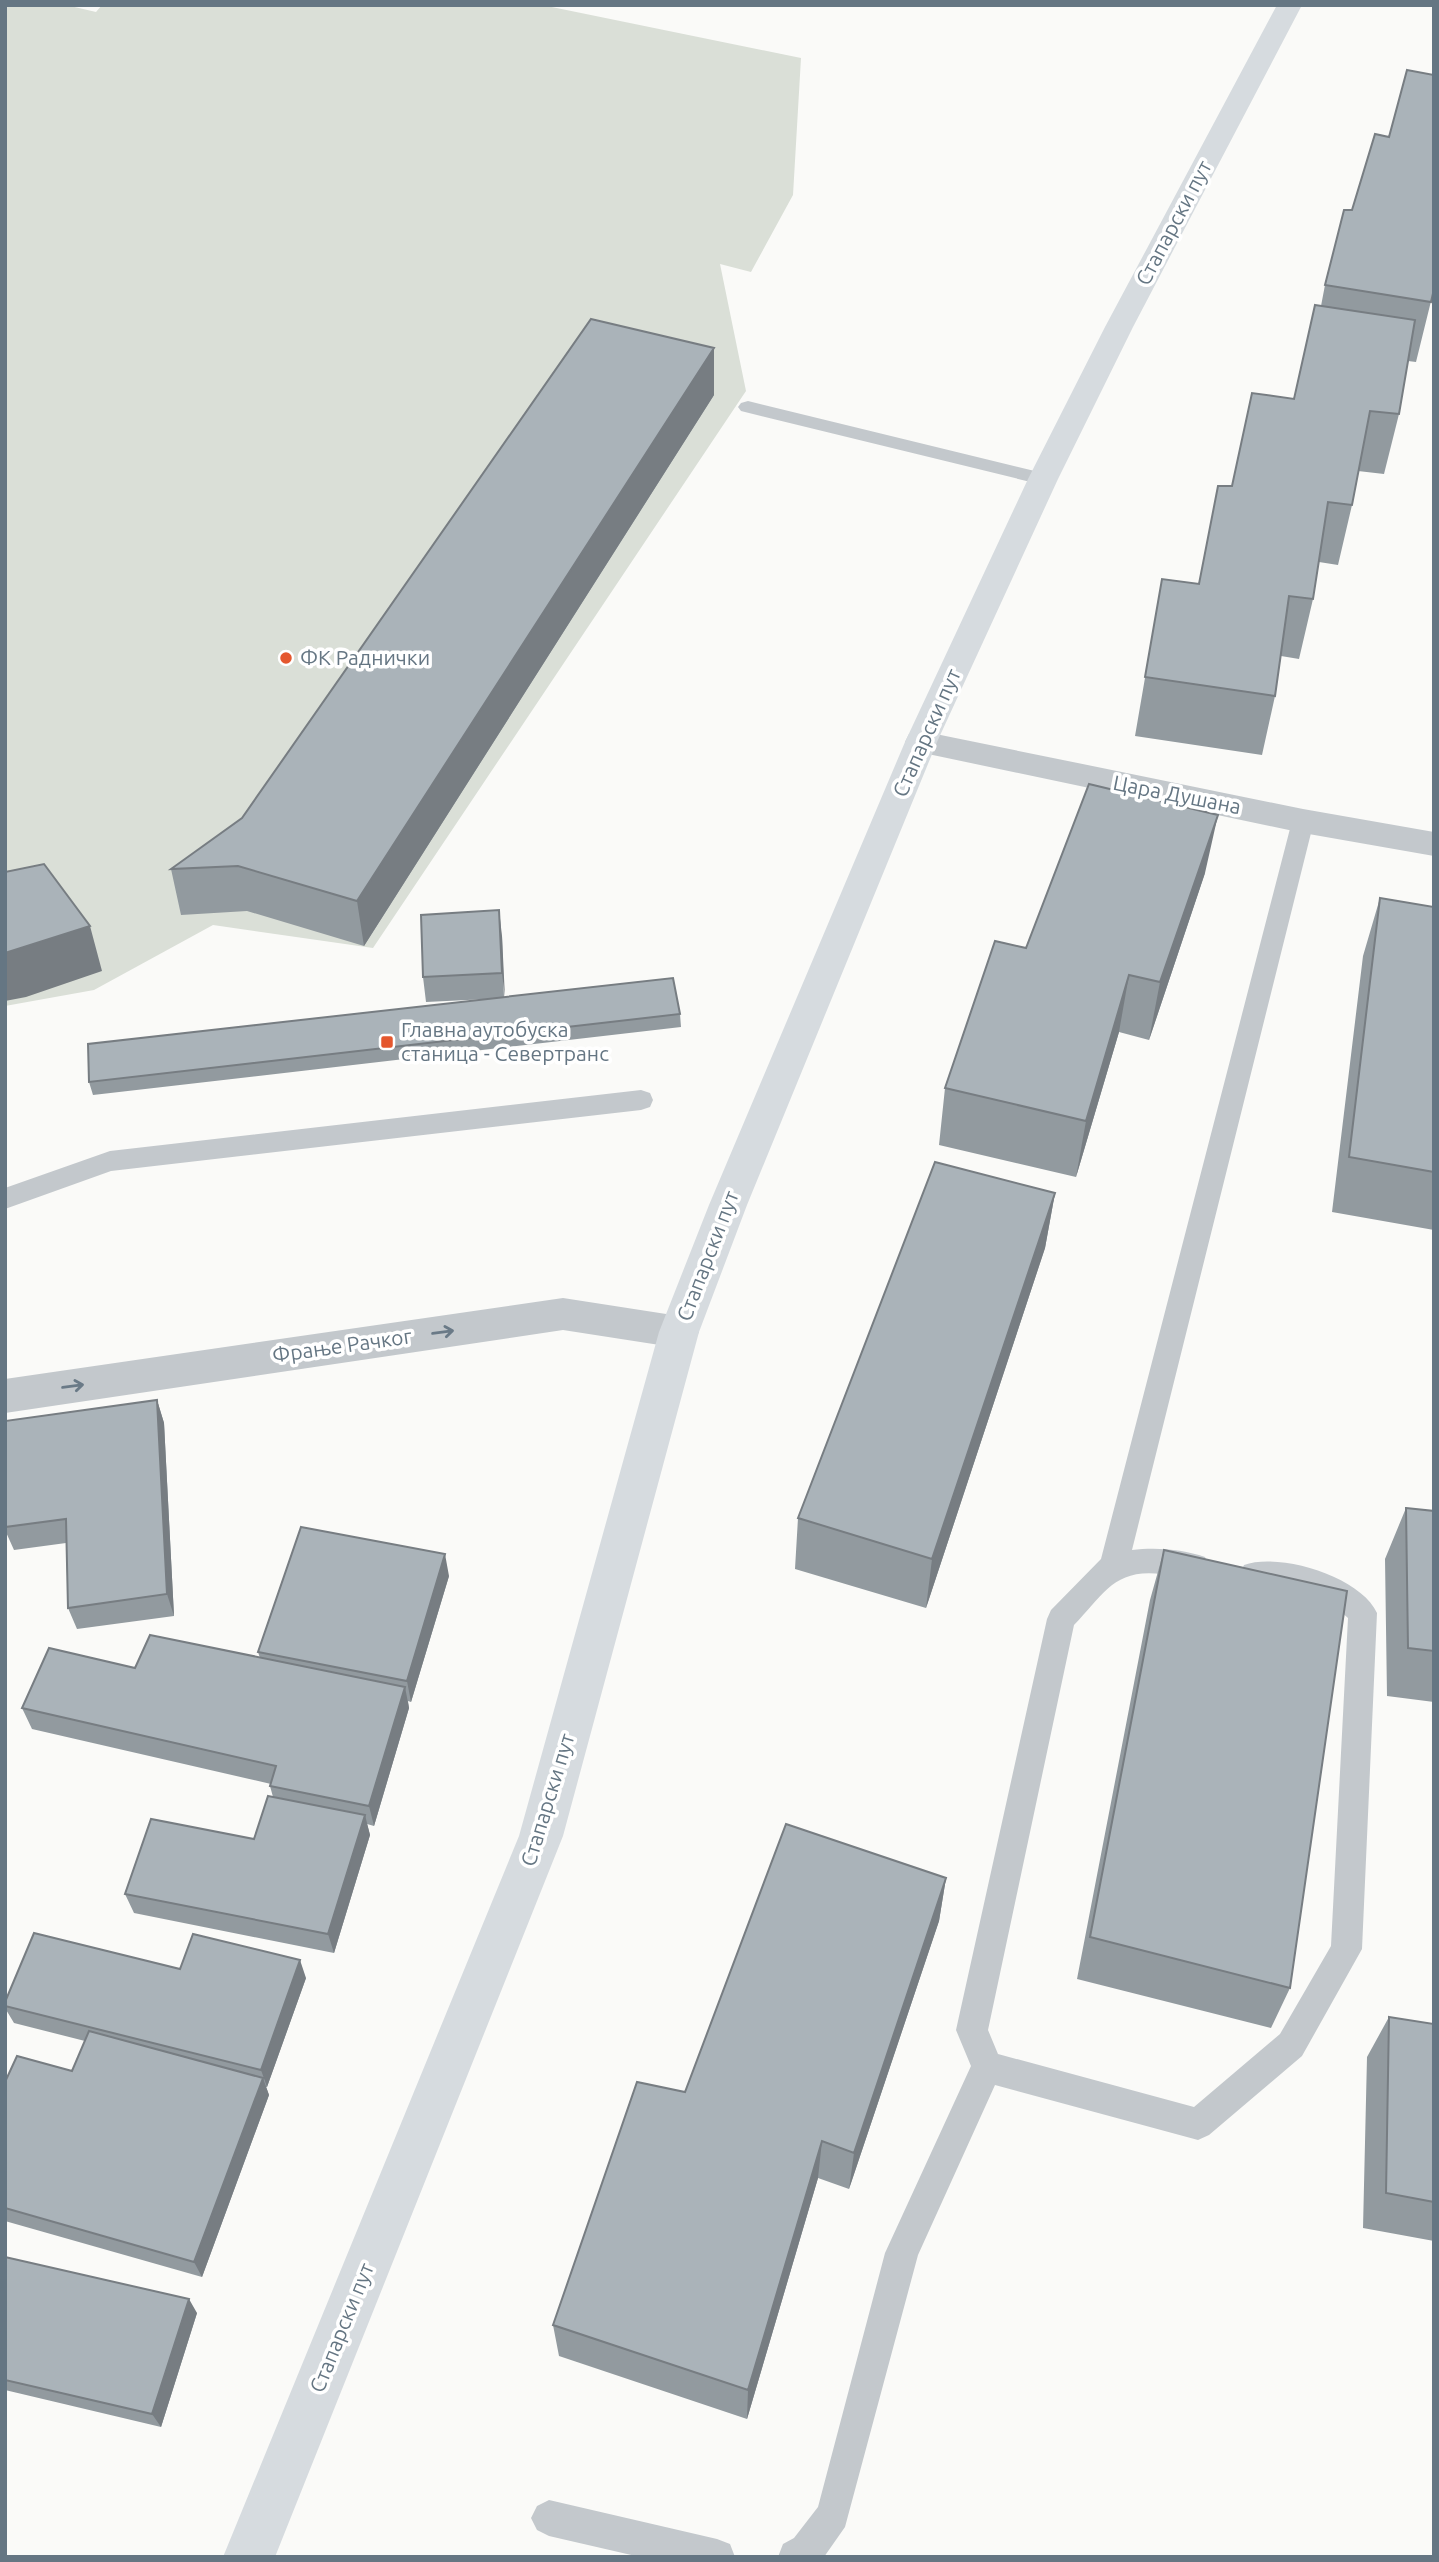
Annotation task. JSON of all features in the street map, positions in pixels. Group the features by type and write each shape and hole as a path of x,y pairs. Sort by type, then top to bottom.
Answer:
{"main road":[{"name":"Стапарски пут","path":"250,2557 541,1836 679,1332 728,1205 921,742 1043,479 1119,327 1290,5"}],"street":[{"name":"Цара Душана","path":"921,742 1303,821 1434,844"},
{"name":"Фрање Рачког","path":"5,1395 563,1314 679,1332"}],"lane":[{"path":"748,407 1043,479"},
{"path":"796,2557 807,2551 833,2515 902,2253 987,2067 972,2029 1061,1619 1114,1565 1303,821"},
{"path":"5,1199 110,1161 641,1100"},
{"path":"987,2067 1198,2124 1291,2045 1346,1949 1363,1613 1347,1596 1315,1581 1147,1560 1114,1565"},
{"path":"549,2518 717,2557"}],"shaded area":[{"name":"ФК Раднички","path":"5,5 66,5 96,12 102,5 542,5 801,58 793,195 751,272 720,264 746,391 373,948 213,925 94,990 5,1006"}],"building":[{"path":"1407,70 1434,75 1434,289 1431,302 1325,285 1344,210 1352,210 1375,134 1389,137"},
{"path":"1315,305 1415,320 1399,414 1370,411 1352,505 1328,502 1313,599 1289,596 1275,696 1145,677 1162,579 1199,584 1218,486 1232,486 1252,393 1294,399"},
{"path":"591,319 714,348 357,901 238,866 171,869 242,818"},
{"path":"1089,784 1218,815 1160,982 1129,975 1086,1121 945,1088 995,941 1026,948"},
{"path":"44,864 90,926 5,953 5,872"},
{"path":"1380,898 1434,907 1434,1172 1349,1157"},
{"path":"499,910 502,973 423,977 421,915"},
{"name":"Главна аутобуска станица - Севертранс","path":"673,978 680,1014 89,1082 88,1044"},
{"path":"935,1162 1055,1193 932,1559 798,1518"},
{"path":"157,1400 167,1594 68,1608 66,1519 5,1527 5,1421"},
{"path":"1406,1508 1434,1511 1434,1651 1408,1648"},
{"path":"301,1527 445,1554 407,1681 258,1652"},
{"path":"1164,1550 1347,1591 1290,1988 1090,1937"},
{"path":"150,1635 405,1687 369,1806 270,1786 276,1766 22,1708 49,1648 135,1668"},
{"path":"268,1796 365,1815 328,1934 125,1894 151,1819 254,1839"},
{"path":"786,1824 946,1878 854,2153 822,2141 748,2390 553,2325 637,2082 685,2092"},
{"path":"34,1933 180,1969 193,1934 300,1960 261,2070 5,2006"},
{"path":"1389,2017 1434,2024 1434,2202 1386,2193"},
{"path":"89,2031 263,2078 194,2262 5,2208 5,2082 17,2056 72,2071"},
{"path":"5,2257 189,2299 152,2414 5,2380"}],"place":[{"name":"ФК Раднички","path":"286,658"},
{"name":"Главна аутобуска станица - Севертранс","path":"387,1042"}]}
